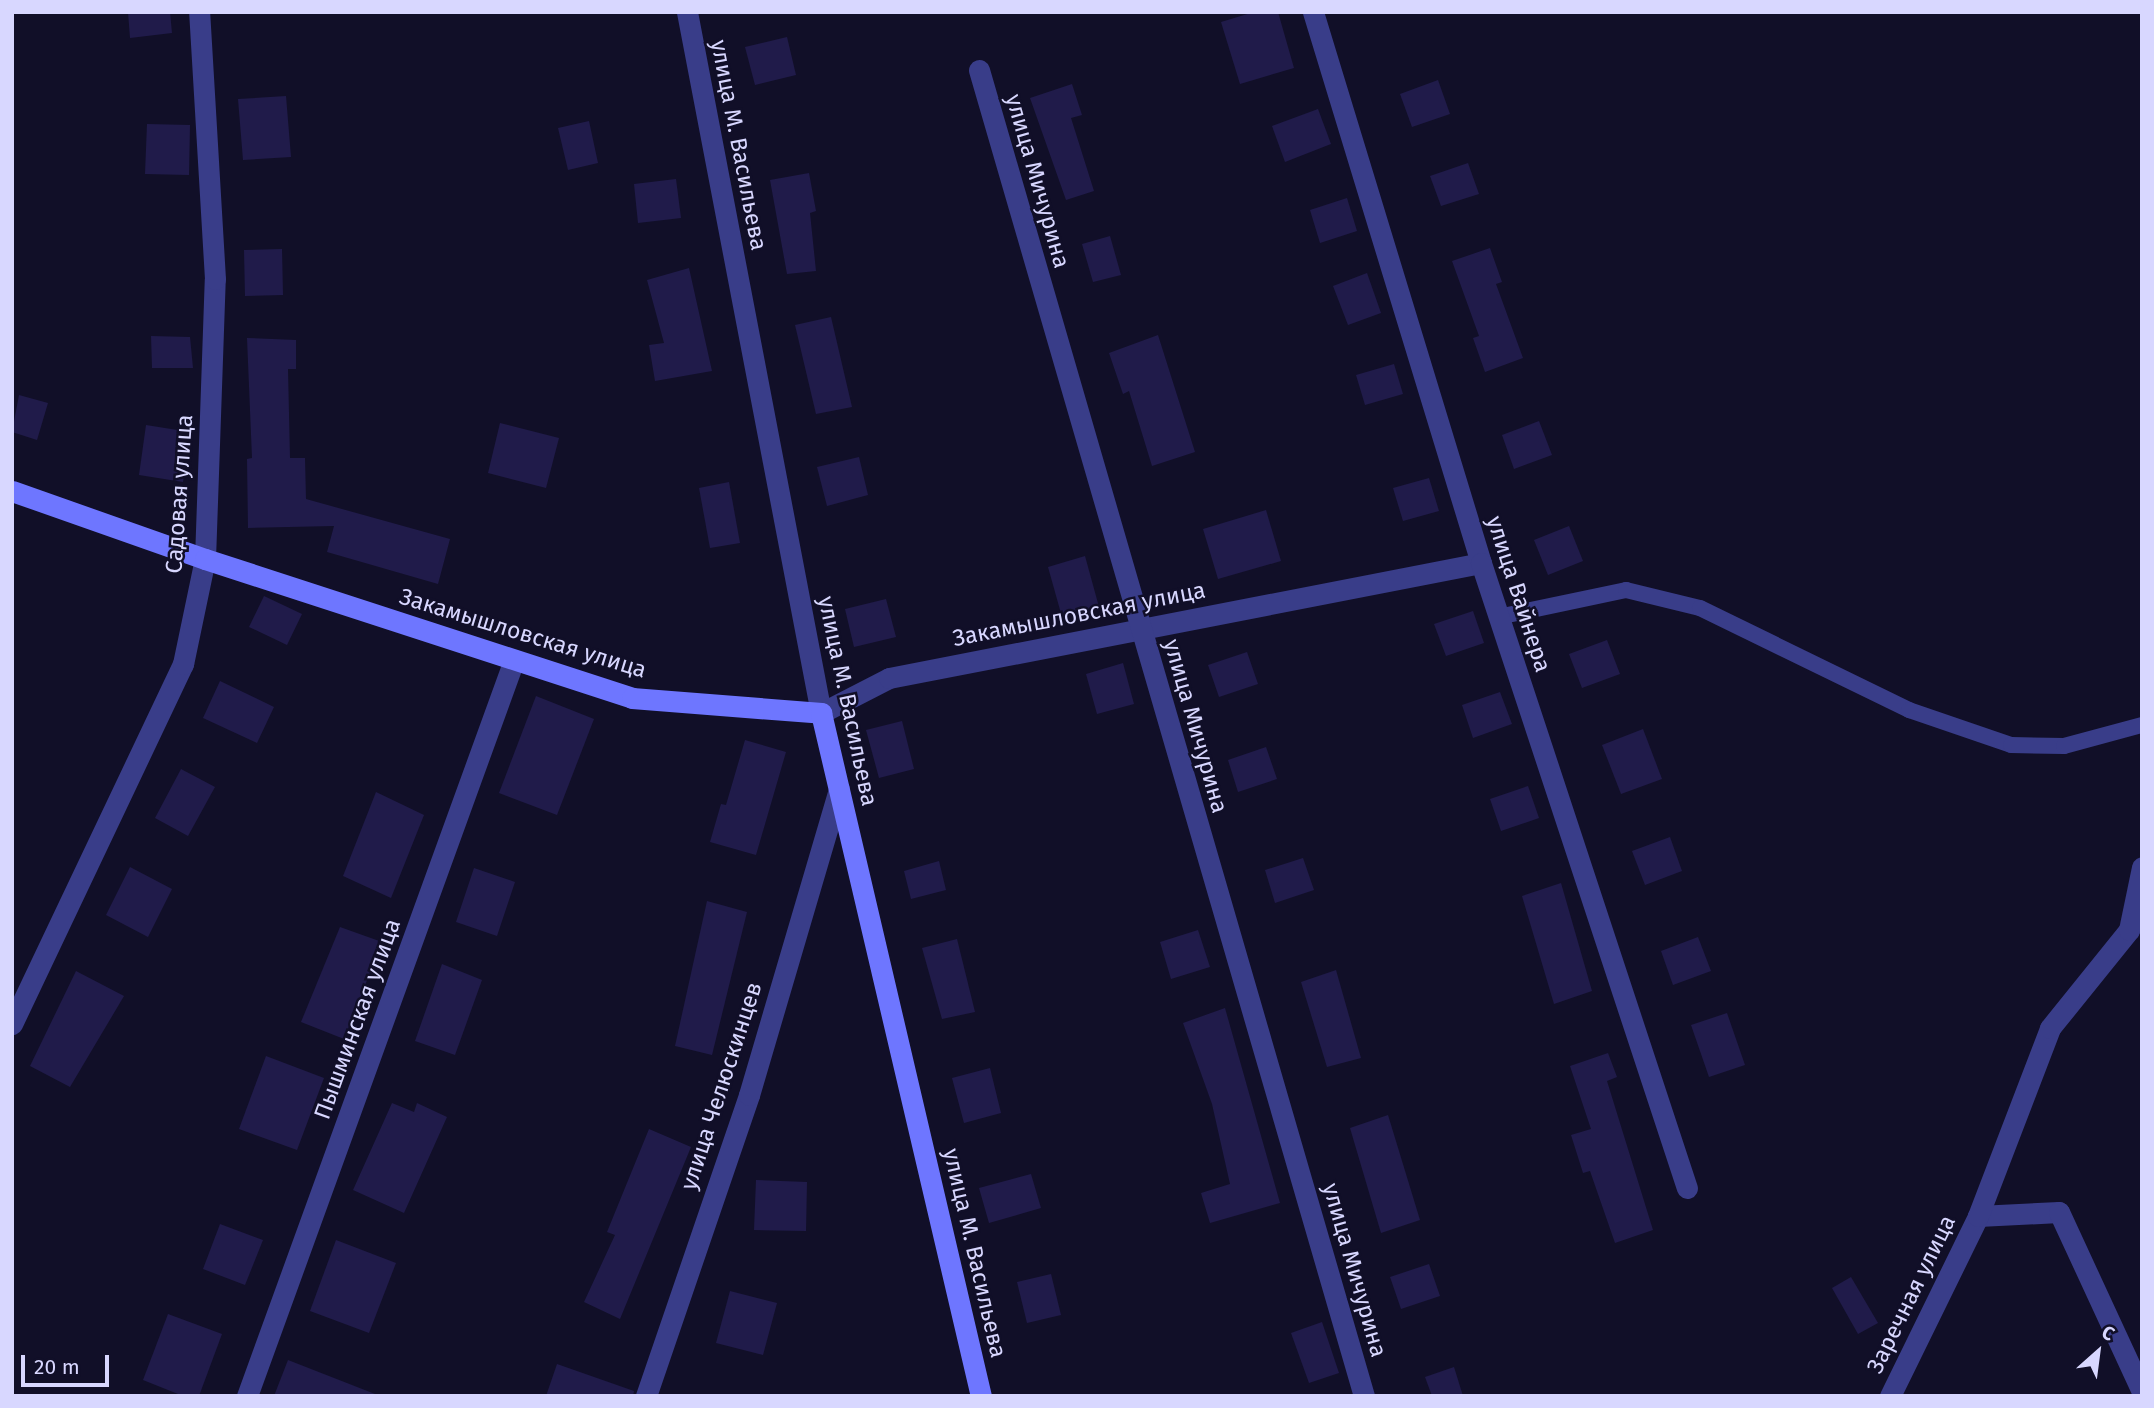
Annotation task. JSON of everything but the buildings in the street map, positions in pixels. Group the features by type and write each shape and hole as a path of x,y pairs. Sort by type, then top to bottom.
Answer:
{"street":[{"name":"Садовая улица","path":"12,1024 183,664 205,559 215,279 199,12"},
{"name":"улица М. Васильева","path":"687,12 821,713 981,1396"},
{"name":"улица Вайнера","path":"1313,12 1481,563 1687,1188"},
{"name":"улица Мичурина","path":"979,70 1364,1396"},
{"name":"Закамышловская улица","path":"12,491 205,559 632,698 821,713 889,678 1481,563"},
{"name":"Пышминская улица","path":"247,1396 514,660"},
{"name":"улица Челюскинцев","path":"646,1396 749,1095 839,789"},
{"name":"Заречная улица","path":"1890,1396 1978,1216 2050,1028 2129,930 2142,867"},
{"path":"1978,1216 2059,1212 2142,1392"}],"lane":[{"path":"1499,617 1626,590 1700,608 1909,710 2011,745 2064,746 2142,725"}]}
